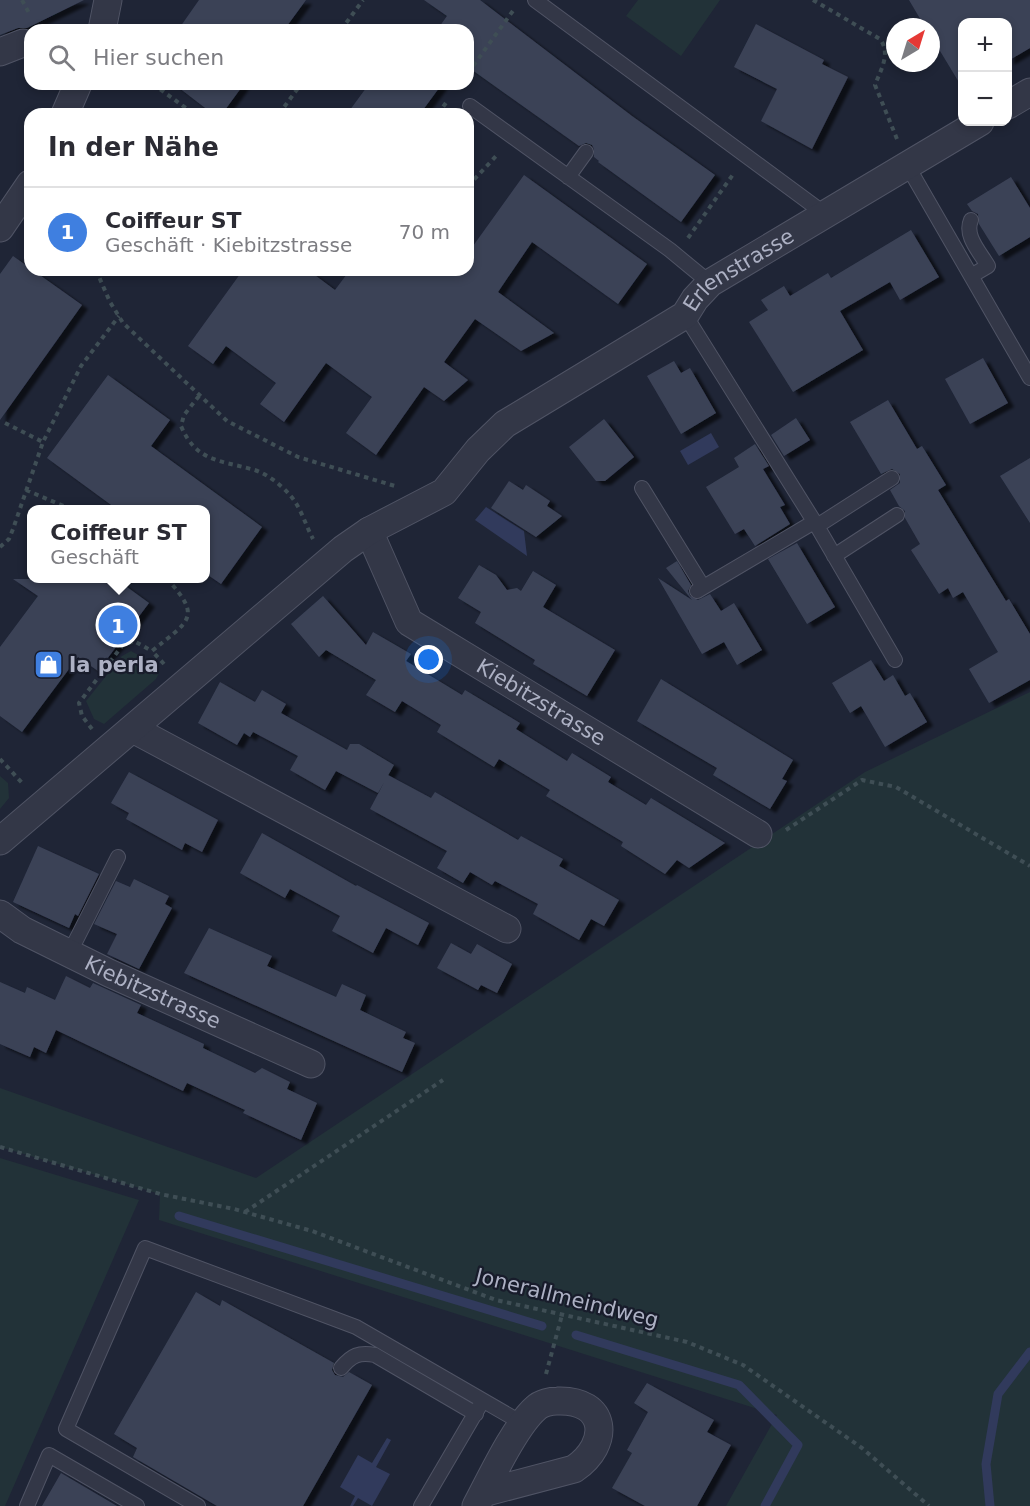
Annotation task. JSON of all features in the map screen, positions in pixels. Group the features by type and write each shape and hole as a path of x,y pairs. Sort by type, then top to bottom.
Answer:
{"street":[{"path":"103,24 108,0"},
{"path":"68,108 75,90"},
{"path":"1012,103 1030,92"},
{"name":"Erlenstrasse","path":"369,531 444,492 485,443 505,424 685,315 695,299 710,283 973,126"},
{"path":"0,228 24,193"},
{"path":"0,841 343,549 369,531"},
{"name":"Kiebitzstrasse","path":"369,531 408,622 758,834"},
{"path":"133,729 507,930"},
{"name":"Kiebitzstrasse","path":"0,914 22,930 69,954 310,1064"},
{"path":"568,1400 579,1403 590,1410 597,1419 599,1436 592,1453 573,1469 479,1499 530,1414 553,1401 568,1400"}],"lane":[{"path":"535,0 825,214"},
{"path":"474,109 677,255 710,283"},
{"path":"568,177 586,152"},
{"path":"908,165 1030,378"},
{"path":"971,220 968,226 969,233 988,266 971,276"},
{"path":"685,315 815,524 896,660"},
{"path":"642,488 700,589 892,478"},
{"path":"834,556 897,515"},
{"path":"69,954 118,857"},
{"path":"198,1506 66,1429 145,1248 356,1326 484,1400 530,1414"},
{"path":"342,1368 350,1357 362,1353 375,1355 476,1414"},
{"path":"422,1506 484,1400"},
{"path":"27,1506 49,1455 137,1506"}],"path":[{"path":"345,24 363,0"},
{"path":"474,65 521,0"},
{"path":"813,0 880,39 886,46 875,85 908,165"},
{"path":"161,90 186,108"},
{"path":"283,108 297,90"},
{"path":"474,179 513,137"},
{"path":"677,255 747,156"},
{"path":"99,276 123,323 227,421 298,457 397,486"},
{"path":"0,548 9,539 43,442 81,366 119,316"},
{"path":"199,396 184,415 180,426 188,441 204,455 215,460 254,469 273,480 290,494 301,511 326,564"},
{"path":"4,423 43,442"},
{"path":"26,490 61,505"},
{"path":"153,651 186,621 189,613 187,603 170,583"},
{"path":"108,750 82,716 80,703 122,646 134,641 153,651 182,686"},
{"path":"758,834 774,838 862,780 896,788 1030,866"},
{"path":"245,1212 443,1080"},
{"name":"Jonerallmeindweg","path":"0,1147 160,1194 245,1212 312,1231 496,1300 687,1342 743,1365 862,1448 929,1506"},
{"path":"530,1414 562,1316"}],"shaded area":[{"path":"638,0 720,0 681,56 626,16"},
{"path":"131,651 160,671 156,679 104,724 94,719 86,701 122,656"},
{"path":"1030,692 1030,1506 726,1506 777,1415 159,1220 160,1194 0,1147 0,1088 256,1178 865,772"},
{"path":"0,776 8,783 9,798 0,809"},
{"path":"0,1158 139,1200 5,1506 0,1506"}],"water":[{"path":"711,433 719,447 688,465 680,451"},
{"path":"486,507 524,531 527,556 475,520"},
{"path":"387,1438 391,1440 376,1467 390,1474 372,1506 358,1498 353,1506 350,1506 355,1496 340,1487 358,1455 372,1463"}],"building":[{"path":"0,0 84,0 35,24 24,24 24,28 0,35"},
{"path":"199,0 306,0 288,24 182,24"},
{"path":"424,0 480,0 632,116 715,175 681,222 598,162 594,157 592,145 586,143 579,146 474,71 474,24 441,24 447,16"},
{"path":"909,0 1030,0 1030,48 1012,59 1012,18 958,18 958,81 940,51 940,18 920,18"},
{"path":"756,24 824,60 822,64 848,77 812,149 761,121 777,89 734,67"},
{"path":"182,90 240,90 226,108 205,108"},
{"path":"365,90 438,90 424,108 351,108"},
{"path":"524,175 647,264 618,304 532,242 498,292 554,333 521,351 475,319 444,362 468,380 444,401 424,387 376,455 346,433 372,397 326,363 284,422 260,404 276,383 226,346 213,364 188,346 239,276 316,276 335,290 346,276 474,276 474,245"},
{"path":"1011,177 1030,208 1030,237 999,256 979,224 978,214 972,211 967,204"},
{"path":"911,230 939,277 900,300 890,282 840,311 863,350 793,392 749,322 768,310 761,300 784,286 790,296 828,273 831,278"},
{"path":"13,256 24,264 24,276 41,276 82,305 0,420 0,274"},
{"path":"983,358 1008,403 970,424 945,379"},
{"path":"674,361 681,373 690,368 716,413 681,434 647,376"},
{"path":"108,375 170,420 151,446 262,527 221,584 210,576 210,505 111,505 47,458"},
{"path":"888,400 917,449 922,446 946,485 938,490 1006,601 1009,599 1030,634 1030,680 989,703 969,669 998,652 963,592 953,598 948,588 939,594 911,550 920,544 905,518 905,511 899,506 890,490 900,483 900,474 892,469 881,474 850,422"},
{"path":"796,418 810,440 784,456 771,435"},
{"path":"604,419 634,457 605,481 596,481 569,447"},
{"path":"755,444 769,466 763,469 785,505 780,507 790,524 755,546 744,529 735,534 706,487 739,467 734,458"},
{"path":"1030,458 1030,523 1000,476"},
{"path":"509,481 523,490 526,485 550,501 547,506 562,516 536,537 491,508"},
{"path":"797,543 835,607 807,624 768,559"},
{"path":"677,561 691,585 688,591 690,596 698,600 710,594 721,611 734,603 762,650 737,665 724,642 702,654 658,578 692,600 666,568"},
{"path":"479,565 496,575 507,590 517,588 521,591 533,571 556,585 543,607 615,650 587,696 533,664 535,660 475,623 481,612 458,598"},
{"path":"13,579 27,579 27,583 122,583 149,603 98,671 78,657 22,732 0,716 0,647 38,596"},
{"path":"323,596 366,645 373,632 411,654 406,661 462,695 465,690 520,723 516,729 567,761 572,753 611,777 608,782 646,805 651,798 725,843 689,868 677,860 665,874 621,846 623,842 546,796 550,790 499,759 494,767 437,732 441,725 402,701 395,712 366,695 376,680 326,650 319,657 291,624"},
{"path":"871,660 884,681 893,675 905,696 910,693 927,722 885,747 861,706 850,713 832,683"},
{"path":"661,679 793,760 782,779 787,781 770,809 713,775 717,768 637,721"},
{"path":"220,682 255,702 262,690 286,704 281,713 347,750 350,744 359,744 394,765 378,793 336,771 325,790 290,770 298,756 253,732 250,737 244,733 237,745 198,723"},
{"path":"129,772 218,820 202,852 185,843 182,850 126,819 129,813 111,803"},
{"path":"388,775 431,798 435,792 518,840 521,836 563,859 559,866 619,900 604,926 591,919 579,940 533,914 538,904 495,881 492,885 470,872 463,883 437,868 447,851 370,809"},
{"path":"262,833 356,886 429,923 418,945 386,928 373,953 332,931 340,916 290,889 285,898 240,873"},
{"path":"38,846 99,874 78,916 75,914 69,928 13,902"},
{"path":"134,879 169,896 165,904 172,908 139,969 107,954 117,934 94,924 116,881 130,887"},
{"path":"209,928 272,956 267,966 336,997 342,984 366,995 360,1010 406,1032 403,1038 415,1043 402,1072 184,973"},
{"path":"451,943 471,954 477,944 512,964 497,993 481,985 478,990 437,968"},
{"path":"66,976 90,988 93,983 141,1005 137,1013 204,1044 203,1048 255,1073 262,1068 290,1082 287,1089 317,1103 301,1140 187,1083 183,1091 56,1030 46,1053 34,1047 30,1057 0,1044 0,982 25,993 27,987 55,1000"},
{"path":"196,1292 220,1306 222,1300 334,1363 332,1370 335,1375 343,1377 349,1372 372,1385 303,1506 217,1506 133,1457 137,1448 114,1434"},
{"path":"647,1383 714,1420 707,1432 731,1445 697,1506 645,1506 612,1488 632,1453 627,1450 648,1412 634,1403"},
{"path":"61,1473 117,1506 42,1506"}],"waterway":[{"path":"179,1216 542,1326"},
{"path":"576,1335 739,1385 798,1445 765,1506"},
{"path":"990,1506 986,1464 998,1394 1030,1352"}],"place":[{"name":"Coiffeur ST","path":"118,625"},
{"name":"la perla","path":"48,665"}]}
